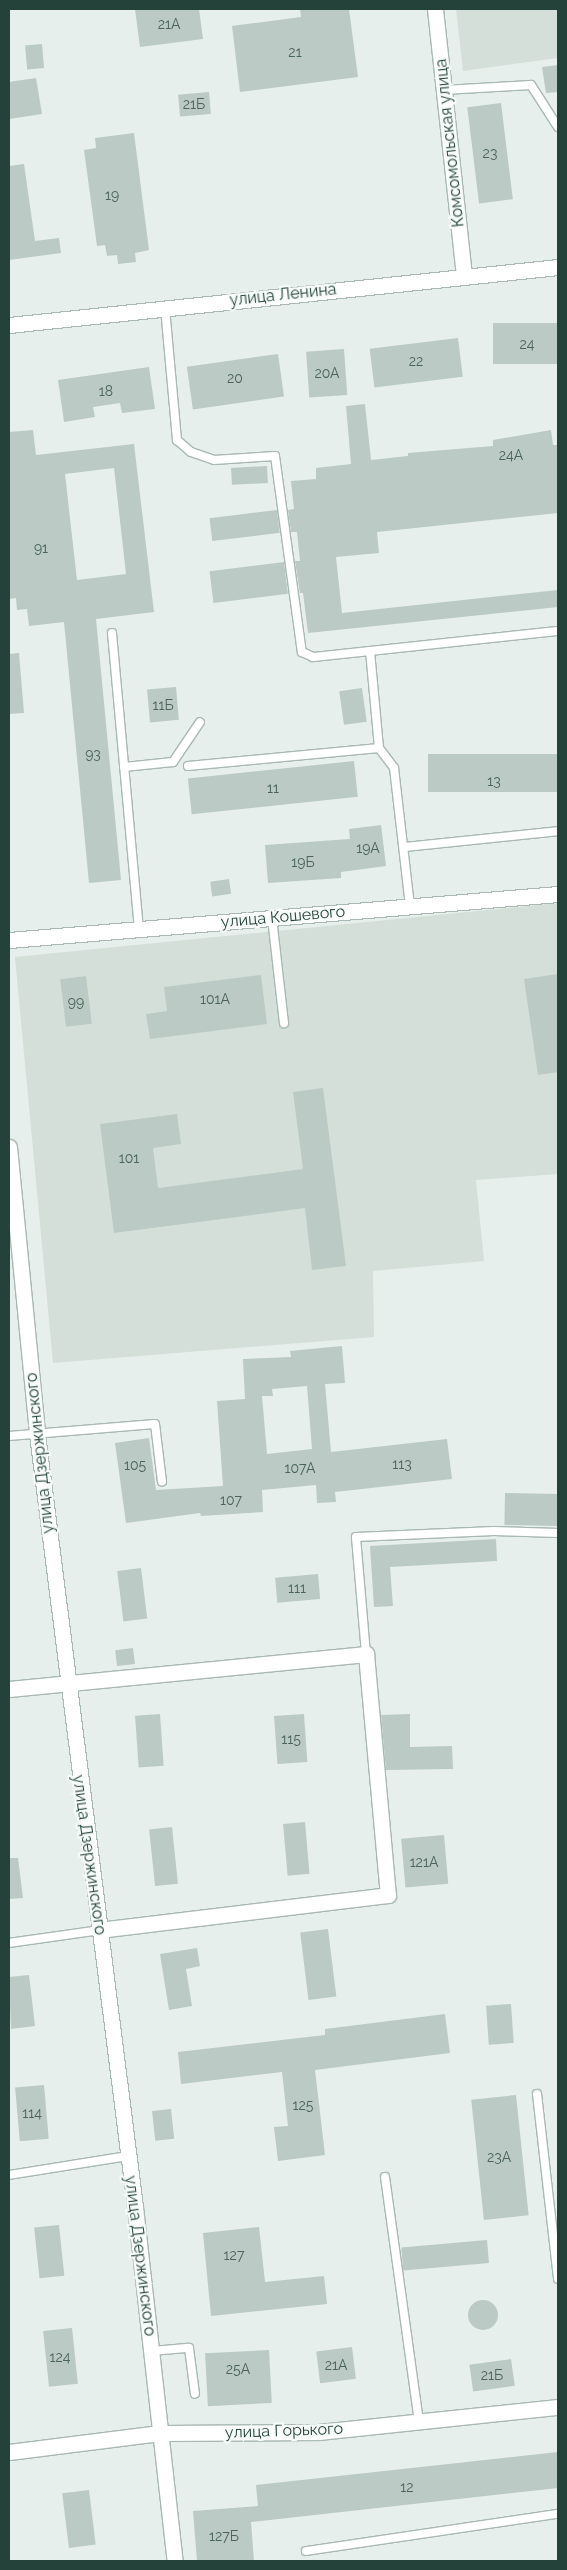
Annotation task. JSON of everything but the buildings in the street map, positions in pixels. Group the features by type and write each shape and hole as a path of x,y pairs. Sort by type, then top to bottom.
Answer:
{"street":[{"name":"Комсомольская улица","path":"435,9 464,276"},
{"name":"улица Ленина","path":"9,325 558,267"},
{"name":"улица Кошевого","path":"9,940 558,894"},
{"name":"улица Дзержинского","path":"9,1147 10,1189 37,1434 152,2351 175,2561"},
{"path":"9,1689 366,1654 388,1895 100,1930"},
{"name":"улица Горького","path":"9,2452 160,2433 319,2432 558,2407"}],"lane":[{"path":"444,90 531,85 558,127"},
{"path":"165,308 178,440 191,452 214,460 275,456 302,652 313,657 558,631"},
{"path":"112,633 139,929"},
{"path":"370,651 379,748 394,768 410,906"},
{"path":"124,766 173,762 200,722"},
{"path":"188,766 379,748"},
{"path":"404,847 558,831"},
{"path":"272,918 284,1023"},
{"path":"9,1436 155,1424 162,1482"},
{"path":"366,1654 356,1537 494,1531 558,1533"},
{"path":"9,1943 100,1930"},
{"path":"537,2094 558,2279"},
{"path":"9,2175 128,2156"},
{"path":"385,2177 419,2422"},
{"path":"152,2351 189,2348 195,2394"},
{"path":"306,2550 558,2514"}],"shaded area":[{"path":"456,9 558,9 558,58 463,71"},
{"path":"558,903 558,1174 476,1180 484,1261 373,1271 374,1337 53,1363 15,957"}]}
